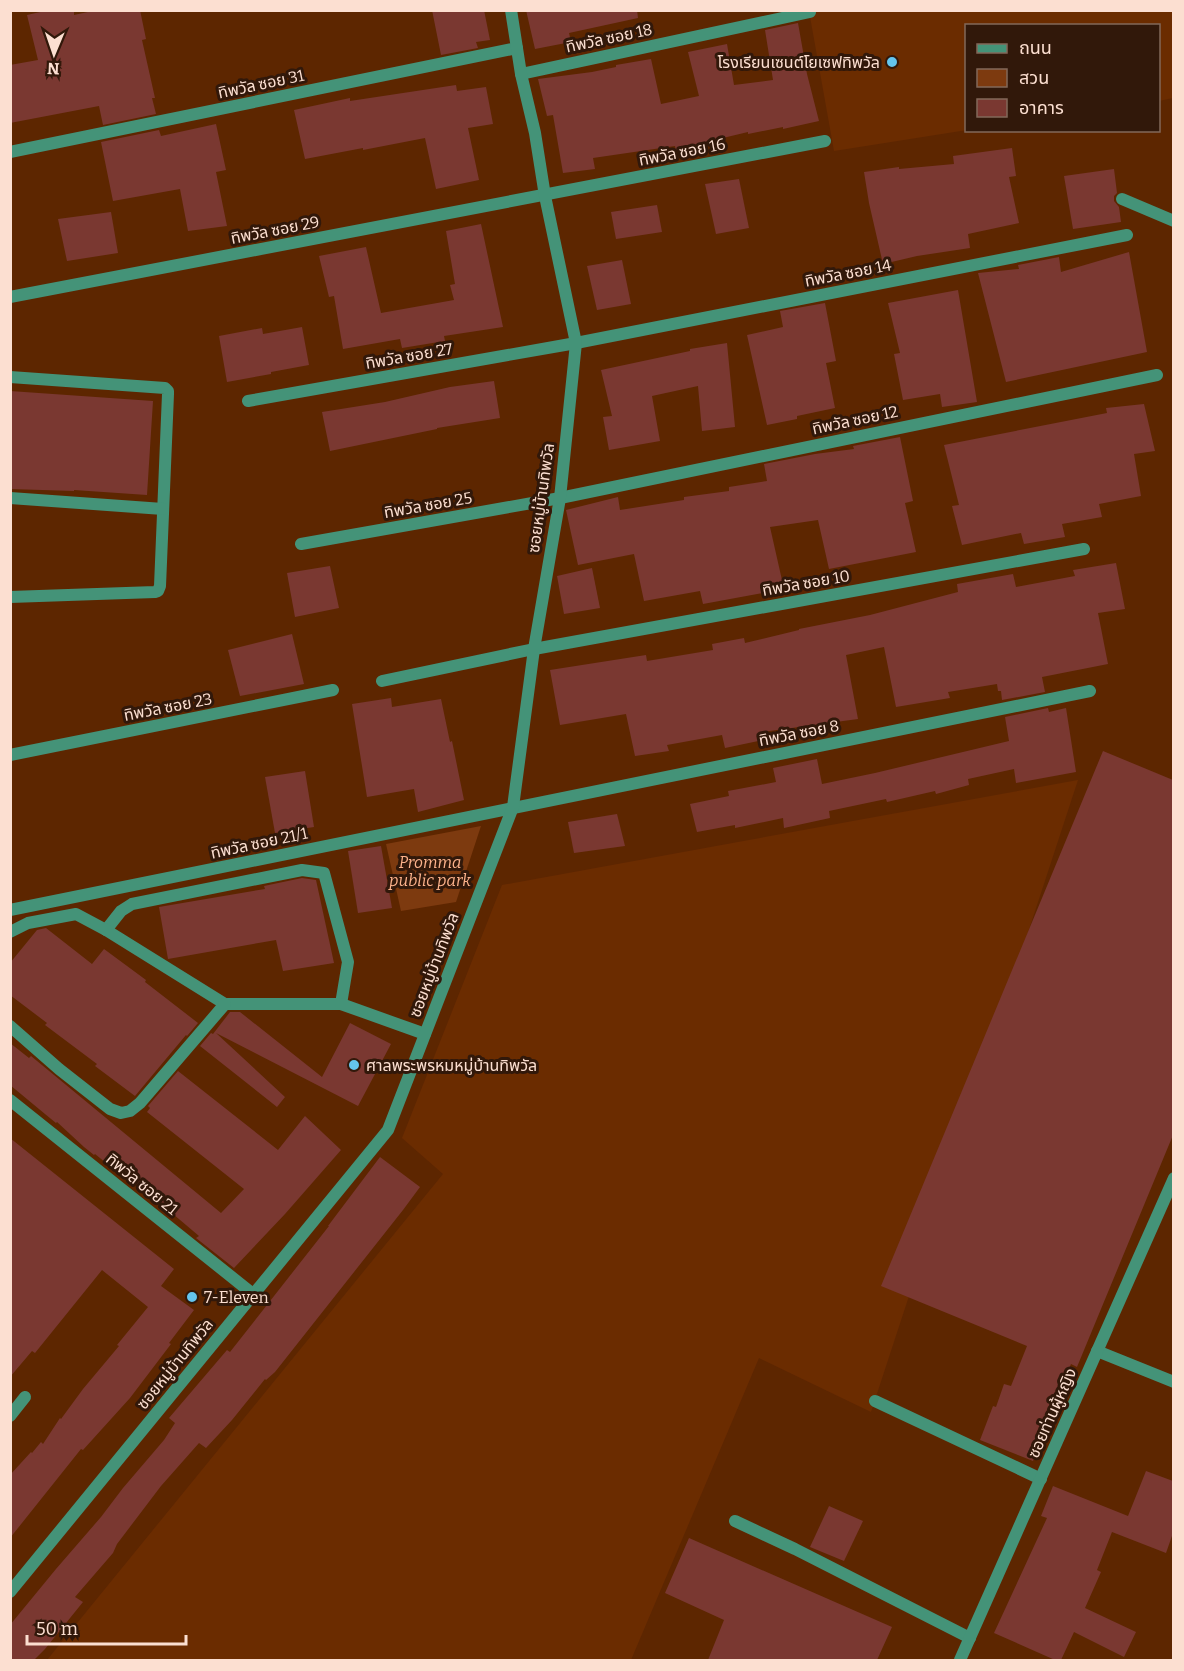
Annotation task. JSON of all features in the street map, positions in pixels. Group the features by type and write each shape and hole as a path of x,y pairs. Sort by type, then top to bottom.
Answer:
{"street":[{"name":"ซอยหมู่บ้านทิพวัล","path":"10,1592 388,1130 513,807 534,649 560,498 576,343 521,74 511,10"},
{"name":"ทิพวัล ซอย 18","path":"521,74 810,12"},
{"name":"ทิพวัล ซอย 31","path":"10,152 517,48"},
{"name":"ทิพวัล ซอย 16","path":"545,196 825,141"},
{"name":"ทิพวัล ซอย 29","path":"10,297 545,196"},
{"path":"1122,200 1173,221"},
{"name":"ทิพวัล ซอย 14","path":"576,343 1127,235"},
{"name":"ทิพวัล ซอย 27","path":"248,401 576,343"},
{"name":"ทิพวัล ซอย 12","path":"560,498 1157,375"},
{"path":"10,377 165,388 168,391 159,591 10,597"},
{"path":"10,498 163,509"},
{"name":"ทิพวัล ซอย 25","path":"301,544 560,498"},
{"name":"ทิพวัล ซอย 10","path":"534,649 1084,549"},
{"path":"382,681 534,649"},
{"name":"ทิพวัล ซอย 23","path":"10,755 333,690"},
{"name":"ทิพวัล ซอย 8","path":"513,807 1090,691"},
{"name":"ทิพวัล ซอย 21/1","path":"10,910 513,807"},
{"path":"106,930 121,911 132,904 302,870 324,873 348,962 341,1004"},
{"path":"10,932 28,923 76,914 106,930 225,1004 341,1004 425,1034"},
{"path":"10,1026 110,1109 121,1113 130,1111 140,1103 225,1004"},
{"name":"ทิพวัล ซอย 21","path":"10,1100 254,1294"},
{"name":"ซอยท่านผู้หญิง","path":"960,1660 1173,1178"},
{"path":"1097,1351 1173,1382"},
{"path":"10,1416 25,1397"},
{"path":"875,1401 1041,1479"},
{"path":"735,1521 970,1638"}],"shaded area":[{"name":"โรงเรียนเซนต์โยเซฟทิพวัล","path":"809,11 1173,11 1173,98 1160,101 1160,24 965,24 965,130 834,151"},
{"path":"1078,780 871,1412 759,1358 631,1660 47,1660 443,1174 402,1138 502,885"}],"green space":[{"name":"Promma public park","path":"481,826 456,902 401,911 386,844"}],"building":[{"path":"49,10 74,10 74,15 97,10 140,10 146,39 142,40 155,98 152,98 156,114 103,125 99,106 10,123 10,65 38,60 27,15"},
{"path":"432,10 484,10 490,40 476,42 478,48 441,55"},
{"path":"526,10 637,10 638,18 569,33 571,42 535,49"},
{"path":"798,23 807,74 819,121 783,129 783,127 748,134 748,132 706,142 707,147 676,152 675,146 593,158 595,169 563,173 553,115 547,116 538,79 592,72 651,59 661,104 699,96 688,52 727,44 734,85 773,80 765,30"},
{"path":"456,85 457,91 486,87 493,124 468,128 479,180 436,189 425,138 305,159 294,110 350,98 350,101"},
{"path":"216,124 226,170 216,172 227,226 188,231 180,189 113,201 101,142 159,130 161,136"},
{"path":"1012,148 1016,176 1009,177 1019,223 968,234 970,248 883,264 864,172 899,167 899,169 954,164 953,156"},
{"path":"1114,169 1117,193 1114,201 1119,207 1121,222 1073,229 1064,176"},
{"path":"739,179 749,228 716,234 705,184"},
{"path":"657,205 662,232 616,239 611,212"},
{"path":"111,212 118,253 67,261 58,219"},
{"path":"481,224 503,327 444,336 445,341 402,348 400,339 343,349 334,296 329,297 319,256 366,247 381,313 454,300 450,285 455,284 446,231"},
{"path":"1129,252 1147,352 1006,382 978,273 1019,269 1018,265 1059,257 1061,272"},
{"path":"622,260 631,304 597,310 587,266"},
{"path":"958,290 977,402 942,407 940,394 903,400 894,354 900,353 888,303"},
{"path":"825,303 836,361 826,363 835,408 767,425 747,335 783,327 780,311"},
{"path":"302,327 309,365 227,382 219,336 262,328 263,334"},
{"path":"727,343 735,427 702,431 698,386 652,396 660,441 609,450 603,417 612,416 601,370 690,351 690,349"},
{"path":"494,381 500,418 437,428 330,451 322,412 385,402 450,387"},
{"path":"10,391 153,401 147,495 74,490 10,489"},
{"path":"1144,404 1155,451 1134,454 1141,496 1099,504 1102,517 1062,524 1065,537 1024,544 1021,533 962,545 952,506 959,505 944,445 1107,413 1106,408"},
{"path":"900,437 913,501 905,503 916,552 829,569 818,520 770,527 784,589 703,604 700,591 644,601 634,554 578,565 566,510 618,497 620,510 684,500 684,497 729,491 729,487 767,481 764,464 854,449 853,446"},
{"path":"1116,563 1125,609 1098,613 1108,664 1042,677 1045,692 1002,700 997,684 948,692 950,698 896,707 884,647 846,655 858,719 762,732 763,740 725,748 722,735 667,745 669,751 635,756 626,714 560,725 550,670 646,655 647,661 713,650 712,644 744,638 745,643 799,629 870,615 958,592 957,584 1013,574 1016,587 1075,576 1073,570"},
{"path":"330,566 339,608 295,617 287,573"},
{"path":"592,568 600,608 564,614 557,576"},
{"path":"292,634 304,684 240,696 228,650"},
{"path":"391,698 392,707 441,699 464,800 418,812 414,789 367,797 352,704"},
{"path":"1048,708 1049,712 1066,708 1076,772 1016,783 1014,769 968,779 969,785 936,794 935,791 887,802 886,799 829,811 830,818 784,828 783,818 735,828 735,825 697,832 690,804 729,796 728,791 776,782 773,768 817,759 822,784 875,773 1009,741 1005,717"},
{"path":"1103,751 1173,780 1173,1135 1077,1367 1071,1364 1033,1461 980,1440 1004,1384 1011,1386 1027,1346 881,1286"},
{"path":"305,771 314,827 275,833 265,777"},
{"path":"617,814 625,846 574,853 568,822"},
{"path":"381,846 392,908 358,913 348,851"},
{"path":"302,878 316,880 334,963 283,971 276,940 168,959 159,907 265,889 264,886"},
{"path":"46,928 92,964 104,949 198,1023 135,1096 95,1066 97,1064 10,995 10,963 37,930"},
{"path":"230,1012 240,1012 322,1077 350,1023 391,1044 358,1106 216,1033 285,1097 277,1107 200,1046 211,1033 213,1034"},
{"path":"10,1043 29,1058 31,1056 221,1213 244,1189 147,1112 150,1108 148,1106 178,1071 278,1150 305,1116 341,1150 234,1268 196,1238 199,1236 160,1203 118,1169 116,1171 94,1155 10,1085"},
{"path":"10,1138 174,1269 161,1286 194,1310 130,1398 83,1450 81,1449 10,1538 10,1475 41,1442 43,1444 60,1418 148,1307 102,1270 35,1353 32,1351 10,1377"},
{"path":"380,1157 420,1187 275,1372 265,1379 206,1448 199,1443 161,1486 117,1544 113,1553 75,1597 83,1602 45,1649 34,1660 10,1660 10,1625 164,1440 175,1423 169,1418 227,1350 230,1352"},
{"path":"1146,1471 1173,1481 1173,1533 1166,1553 1112,1532 1097,1570 1101,1572 1085,1608 1136,1632 1124,1657 1074,1632 1061,1660 1055,1660 994,1633 1047,1518 1041,1516 1053,1486 1128,1516"},
{"path":"829,1506 863,1521 844,1561 810,1547"},
{"path":"689,1538 892,1627 877,1660 708,1660 724,1620 665,1593"}],"place":[{"name":"โรงเรียนเซนต์โยเซฟทิพวัล","path":"892,62"},
{"name":"ศาลพระพรหมหมู่บ้านทิพวัล","path":"354,1065"},
{"name":"7-Eleven","path":"192,1297"}]}
